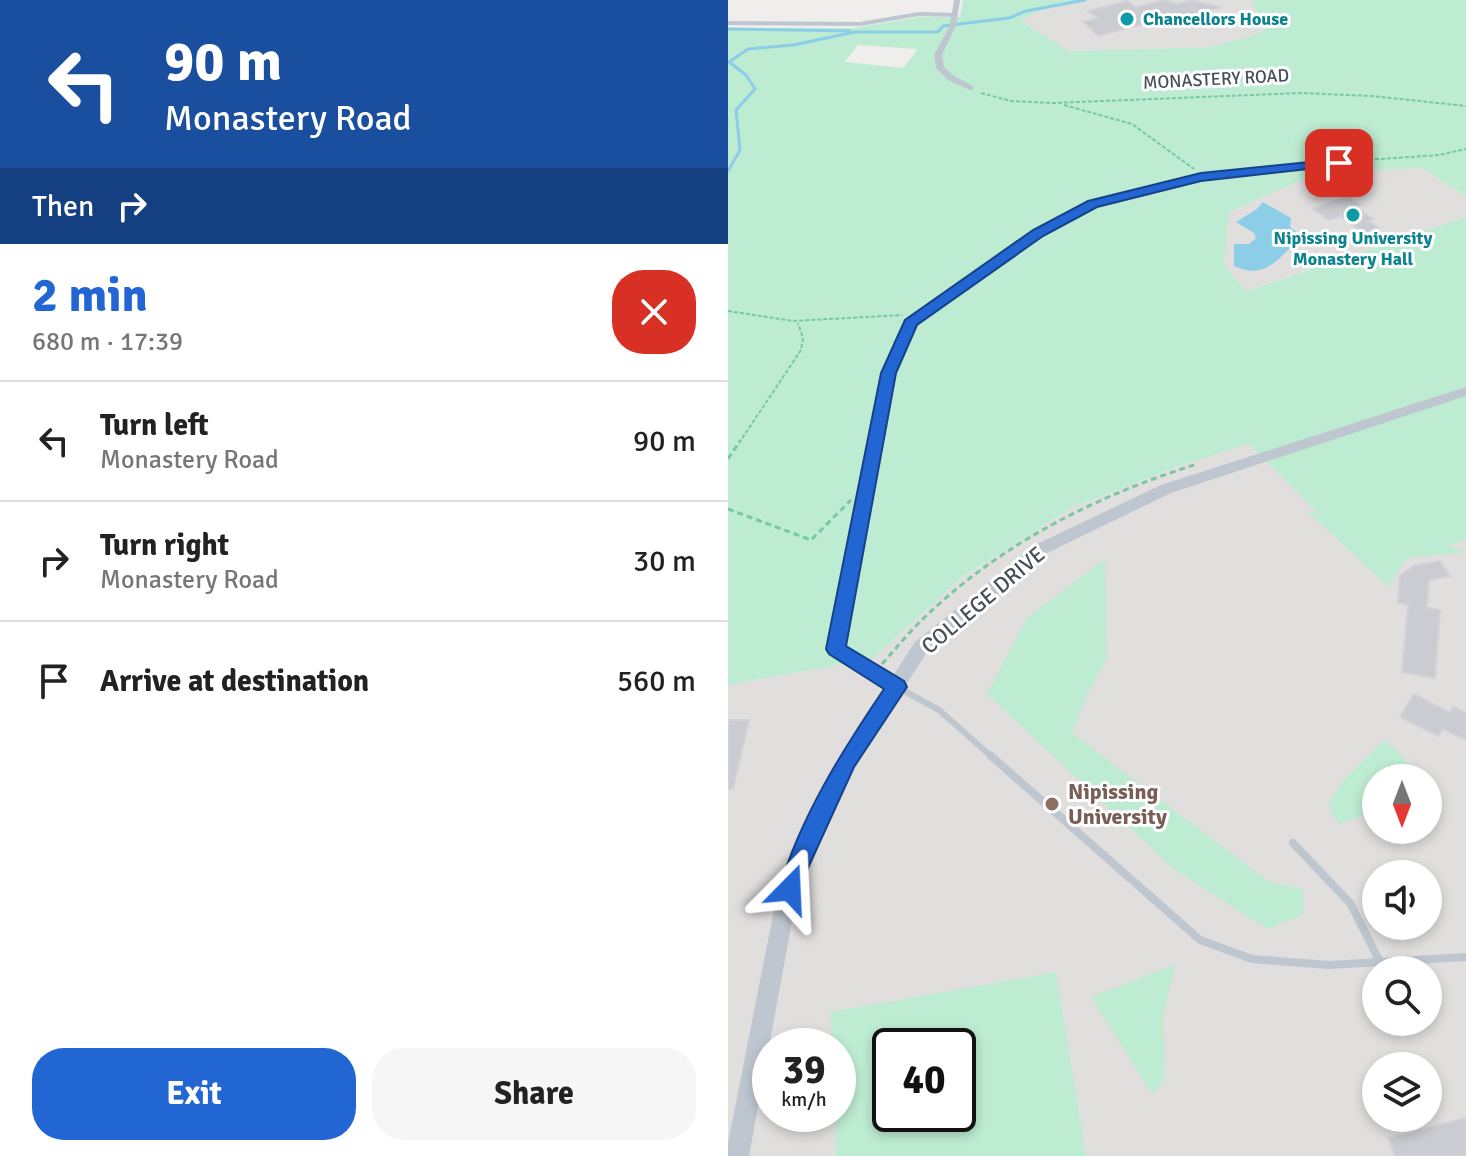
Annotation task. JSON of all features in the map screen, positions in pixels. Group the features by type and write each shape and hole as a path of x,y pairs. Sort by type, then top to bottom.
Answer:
{"street":[{"path":"957,0 955,15 938,55 940,68 970,88"},
{"path":"897,687 835,649 888,373 911,323 1038,233 1093,204 1201,177 1339,163"},
{"name":"COLLEGE DRIVE","path":"737,1156 784,910 797,867 846,762 921,647 1043,548 1166,489 1466,391"}],"lane":[{"path":"728,23 860,24 919,14 955,15"},
{"path":"897,687 939,710 1200,940 1252,959 1329,965 1362,962"},
{"path":"1293,843 1350,903 1377,956"},
{"path":"1442,958 1466,957"}],"path":[{"name":"MONASTERY ROAD","path":"970,88 1014,102 1061,103 1277,93 1400,98 1466,106"},
{"path":"1061,103 1085,114 1123,119 1136,125 1201,177"},
{"path":"1339,163 1439,155 1466,149"},
{"path":"728,311 772,322 798,323 848,317 922,315"},
{"path":"728,459 801,350 803,338 798,323"},
{"path":"728,509 811,540 865,486"}],"shaded area":[{"path":"1082,0 1252,0 1265,32 1211,47 1069,51 1021,21 1035,12"},
{"path":"1422,168 1466,196 1466,217 1245,291 1224,265 1229,212 1302,180"},
{"name":"Nipissing University","path":"1249,444 1367,561 1466,540 1466,1156 728,1156 728,685 872,659 961,578 1071,508 1185,464"}],"green space":[{"path":"963,0 1082,0 1035,12 1021,21 1069,51 1211,47 1264,32 1252,0 1466,0 1466,196 1422,168 1302,180 1229,212 1224,265 1246,291 1466,217 1466,540 1447,545 1466,552 1407,558 1388,586 1307,511 1318,513 1249,444 1185,464 1071,508 961,578 872,659 728,685 728,28 853,28 919,17 960,17","holes":["858,45 917,49 903,68 845,62"]},
{"path":"1105,559 1107,658 1086,697 1072,733 1269,882 1303,889 1303,914 1268,929 1175,870 987,694 1027,618"},
{"path":"1385,740 1410,764 1362,764 1362,816 1338,825 1328,803 1346,777"},
{"path":"1176,964 1163,1015 1165,1080 1152,1094 1091,997"},
{"path":"1056,972 1086,1156 835,1156 836,1132 856,1132 856,1028 831,1028 831,1012"}],"water":[{"path":"1263,202 1291,218 1290,227 1301,235 1283,255 1265,268 1251,271 1234,266 1234,244 1249,244 1256,238 1254,233 1236,222"}],"building":[{"name":"Chancellors House","path":"1165,0 1177,4 1191,0 1222,7 1178,19 1171,16 1099,36 1083,22 1098,18 1088,11 1127,1 1136,7"},
{"name":"Nipissing University Monastery Hall","path":"1347,196 1360,205 1355,207 1374,219 1368,221 1378,227 1364,233 1340,216 1329,220 1313,209"},
{"path":"1440,561 1450,576 1429,580 1427,608 1440,610 1435,678 1402,672 1408,605 1398,603 1400,575 1414,566"},
{"path":"1414,694 1450,713 1453,707 1466,713 1466,740 1443,729 1438,736 1400,717"},
{"path":"728,720 749,720 733,789 728,789"},
{"path":"1466,1118 1466,1156 1395,1156 1388,1138 1411,1132 1442,1132 1442,1124"}],"waterway":[{"path":"728,171 740,150 736,110 755,89 746,75 729,62 748,49 793,45 855,32 938,32 943,26 1009,18 1026,11 1085,0"},
{"path":"728,29 850,31"}],"place":[{"name":"Chancellors House","path":"1127,19"},
{"name":"Nipissing University Monastery Hall","path":"1353,215"},
{"name":"Nipissing University","path":"1052,804"}],"route":[{"path":"790,889 797,867 846,762 897,687 835,649 888,373 911,323 1038,233 1093,204 1201,177 1339,163"}]}
